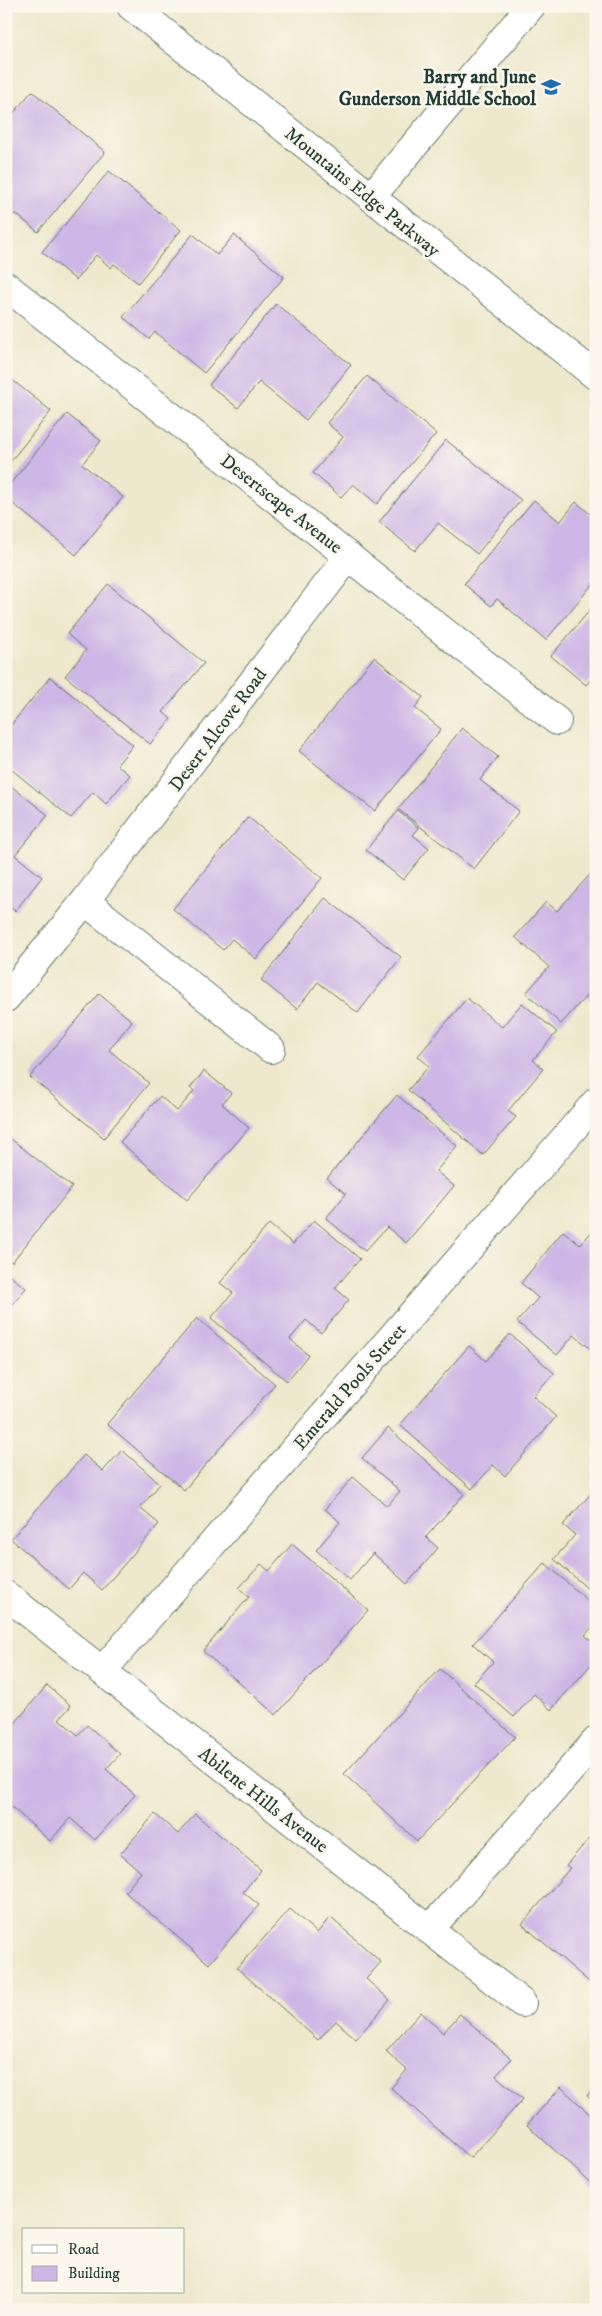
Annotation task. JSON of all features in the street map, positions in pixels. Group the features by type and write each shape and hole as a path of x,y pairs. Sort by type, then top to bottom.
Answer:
{"street":[{"name":"Mountains Edge Parkway","path":"131,6 596,376"},
{"path":"371,197 531,6"},
{"name":"Desertscape Avenue","path":"6,286 557,721"},
{"name":"Desert Alcove Road","path":"6,998 85,901 350,556"},
{"path":"85,901 271,1049"},
{"name":"Emerald Pools Street","path":"102,1671 596,1102"},
{"name":"Abilene Hills Avenue","path":"6,1594 522,2003"},
{"path":"429,1930 596,1741"}],"building":[{"path":"32,91 105,152 38,232 15,213 6,223 6,122"},
{"path":"109,171 181,230 138,283 114,264 111,268 96,255 76,280 42,252"},
{"path":"193,234 217,255 234,235 284,277 204,373 155,332 149,339 123,317"},
{"path":"276,304 351,365 306,420 259,382 238,408 209,385"},
{"path":"6,375 51,411 6,467"},
{"path":"367,376 436,434 377,504 353,484 341,497 313,473 343,437 327,423"},
{"path":"67,414 101,441 82,464 123,497 76,555 6,498 6,489"},
{"path":"446,440 521,500 477,554 438,523 415,551 379,522"},
{"path":"534,500 560,522 576,502 596,519 596,580 546,640 497,599 491,606 464,584"},
{"path":"108,584 204,663 163,712 171,719 150,744 65,676 86,650 67,634"},
{"path":"596,603 596,673 586,685 551,656"},
{"path":"374,657 423,697 415,708 441,729 375,811 299,751"},
{"path":"50,677 133,745 117,765 130,775 106,804 93,792 71,818 6,765 6,731"},
{"path":"462,728 498,757 480,780 519,811 474,869 398,809"},
{"path":"6,782 48,815 15,855 42,877 15,911 6,904"},
{"path":"398,811 419,828 413,835 429,848 403,880 366,850"},
{"path":"248,817 322,878 256,959 232,939 223,950 173,909"},
{"path":"596,868 596,1005 586,996 561,1024 526,993 549,967 515,937 546,902 557,911"},
{"path":"325,898 401,957 358,1013 318,982 297,1009 261,980"},
{"path":"99,994 132,1021 109,1050 149,1083 104,1138 30,1077"},
{"path":"467,998 502,1027 522,1003 557,1032 533,1060 543,1069 508,1111 516,1117 483,1155 408,1090 429,1066 418,1056"},
{"path":"204,1071 231,1093 222,1104 249,1128 187,1200 120,1142 160,1096 177,1111 194,1091 190,1088"},
{"path":"397,1095 457,1146 436,1171 454,1186 406,1243 387,1227 365,1251 326,1218 346,1194 327,1178"},
{"path":"6,1135 72,1187 12,1262 6,1258"},
{"path":"314,1220 360,1259 335,1288 349,1300 321,1333 306,1320 290,1339 308,1355 287,1381 211,1318 233,1293 220,1283 269,1224 293,1244"},
{"path":"596,1227 596,1347 593,1351 574,1335 557,1355 517,1322 538,1298 521,1283 563,1231 580,1245"},
{"path":"6,1273 26,1288 6,1313"},
{"path":"197,1318 275,1384 184,1490 107,1424"},
{"path":"510,1334 554,1373 533,1396 556,1417 505,1476 493,1465 472,1489 400,1425 469,1346 486,1361"},
{"path":"388,1428 464,1494 426,1537 438,1548 407,1584 373,1553 350,1580 316,1550 340,1522 325,1509 353,1477 387,1506 400,1491 362,1458"},
{"path":"122,1450 160,1484 140,1508 159,1524 102,1590 83,1573 69,1589 11,1539 84,1455 103,1471"},
{"path":"596,1488 596,1596 554,1559 575,1535 563,1525"},
{"path":"292,1544 368,1610 276,1715 203,1651 249,1597 239,1588 261,1564 269,1571"},
{"path":"545,1563 596,1608 596,1623 585,1635 596,1645 596,1659 551,1710 534,1694 514,1717 474,1683 493,1662 473,1644"},
{"path":"440,1669 515,1737 417,1841 344,1774"},
{"path":"47,1685 71,1706 59,1719 78,1735 87,1725 120,1754 106,1769 135,1795 95,1840 70,1818 50,1841 6,1802 6,1734"},
{"path":"155,1814 178,1834 195,1814 261,1870 243,1892 259,1905 209,1964 125,1892 141,1872 120,1854"},
{"path":"596,1831 596,1988 522,1924 570,1868 566,1865"},
{"path":"290,1909 317,1933 330,1917 381,1962 366,1979 390,2000 356,2039 336,2021 318,2040 237,1968"},
{"path":"421,2012 443,2033 460,2014 511,2059 496,2076 523,2099 470,2158 391,2088 407,2070 386,2051"},
{"path":"596,2086 596,2103 587,2096"},
{"path":"561,2087 596,2120 596,2188 527,2125"}],"place":[{"name":"Barry and June Gunderson Middle School","path":"551,87"}]}
